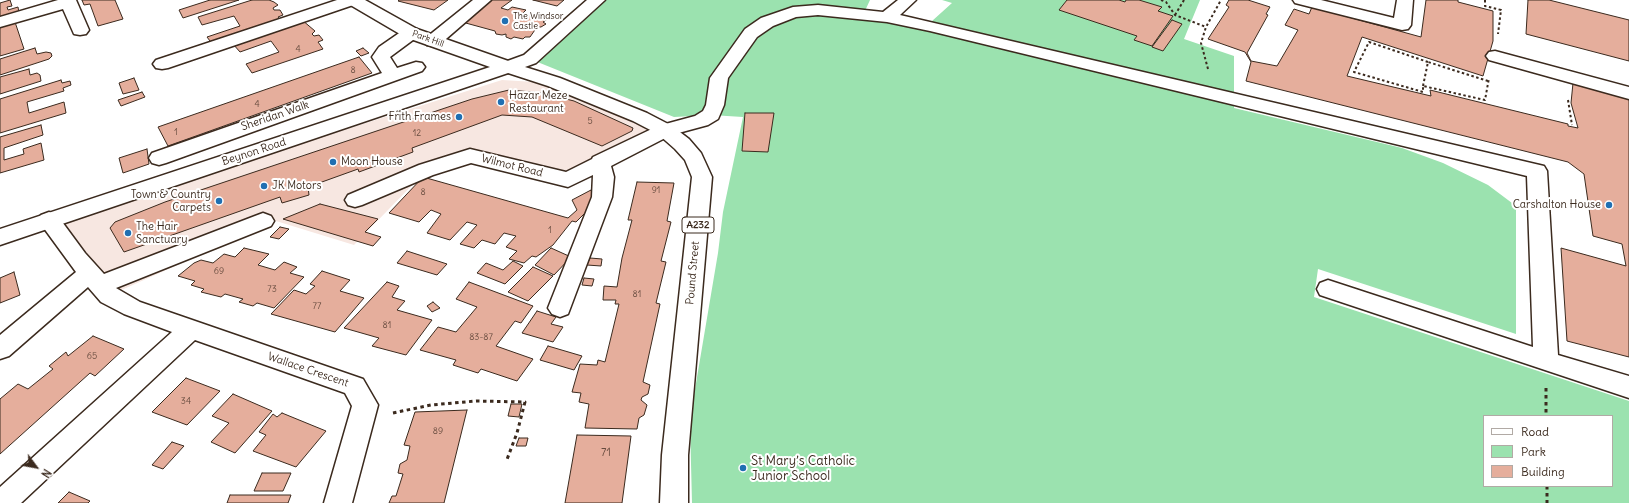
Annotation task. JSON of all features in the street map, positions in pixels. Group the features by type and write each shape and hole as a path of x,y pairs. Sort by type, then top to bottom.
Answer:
{"main road":[{"name":"Park Hill","path":"353,0 411,33 508,67"},
{"path":"162,64 353,0"},
{"path":"433,41 483,0"},
{"name":"Beynon Road","path":"0,237 530,59 586,8 597,0"},
{"path":"887,17 908,0"},
{"path":"1301,0 1402,25 1405,0"},
{"path":"0,22 69,2 80,30"},
{"name":"Wilmot Road","path":"355,200 426,170 470,156 568,180 600,162 665,130 701,121 711,115 715,105 719,78 751,33 767,22 793,12 818,10 887,17"},
{"path":"887,17 1538,171 1546,361"},
{"path":"392,75 382,57 385,51 411,33"},
{"path":"1495,56 1629,93"},
{"name":"Sheridan Walk","path":"159,158 416,67"},
{"name":"Pound Street","path":"508,67 554,82 640,117 665,130 682,144 694,158 702,177 675,455 674,503"},
{"path":"560,308 602,197 604,177 600,162"},
{"name":"Wallace Crescent","path":"49,220 109,296 132,308 190,330 354,386 365,405 338,503"},
{"path":"0,349 95,279 263,221"},
{"path":"1328,289 1629,387"},
{"path":"2,503 190,330"}],"path":[{"path":"1161,0 1166,2 1175,15 1206,27"},
{"path":"1175,15 1184,0"},
{"path":"1204,91 1208,69 1201,43 1206,27 1221,0"},
{"path":"1423,86 1485,100 1495,56 1501,10 1485,6 1485,0"},
{"path":"1428,62 1423,92 1354,72 1369,42 1488,82"},
{"path":"362,420 408,409 476,401 524,402 517,433 506,462"},
{"path":"1547,487 1547,503"}],"shaded area":[{"path":"502,80 535,82 592,102 649,130 566,176 471,152 422,175 354,245 276,221 117,292 63,223 192,178"}],"green space":[{"path":"602,0 870,0 864,13 922,30 952,3 942,0 1200,0 1184,39 1234,56 1234,108 1402,148 1443,163 1488,185 1516,206 1516,334 1318,269 1314,297 1629,401 1629,503 692,503 690,424 718,253 723,212 743,117 711,115 674,117 530,59"}],"building":[{"path":"10,0 12,6 7,7 8,10 18,7 19,13 0,19 0,3"},
{"path":"82,0 115,0 123,19 98,26 90,4 84,5"},
{"path":"210,0 239,0 183,18 179,10"},
{"path":"252,0 269,0 274,2 278,5 273,8 274,10 280,10 283,15 278,17 282,22 213,45 207,37 240,26 234,16 202,25 198,17"},
{"path":"448,0 434,10 398,1"},
{"name":"The Windsor Castle","path":"488,0 512,0 501,8 508,10 512,7 526,10 522,14 529,16 532,13 546,16 543,18 548,19 543,22 546,24 541,27 537,27 530,37 525,37 523,39 514,37 511,39 506,37 506,34 496,34 495,31 462,22"},
{"name":"The Windsor Castle","path":"533,0 564,0 557,6"},
{"path":"1067,0 1119,0 1125,2 1126,0 1139,0 1162,7 1158,11 1173,16 1152,46 1134,40 1137,36 1059,10"},
{"name":"Carshalton House","path":"1229,0 1248,0 1270,7 1266,14 1268,15 1247,53 1251,61 1277,66 1298,30 1285,25 1294,9 1309,14 1312,7 1421,37 1426,0 1458,0 1458,2 1493,11 1493,41 1483,76 1362,37 1347,76 1431,96 1430,90 1568,124 1568,126 1578,128 1571,103 1573,83 1629,97 1629,357 1567,341 1561,248 1626,266 1622,244 1593,236 1584,174 1568,162 1246,81 1251,62 1245,52 1208,39 1229,7 1226,5"},
{"path":"1528,0 1549,0 1629,20 1629,61 1526,34"},
{"path":"302,20 315,31 312,34 314,36 319,35 323,40 318,42 323,49 252,73 246,64 279,52 271,41 240,52 233,44"},
{"path":"1172,20 1182,24 1163,51 1152,47"},
{"path":"15,22 24,49 0,56 0,26"},
{"path":"35,48 37,54 46,52 51,53 52,56 49,59 0,75 0,59"},
{"path":"363,48 369,53 361,56 356,51"},
{"path":"359,57 372,73 168,146 158,127"},
{"path":"29,69 30,75 37,73 40,75 41,81 0,94 0,77"},
{"path":"134,78 139,90 123,94 119,83"},
{"path":"61,80 62,83 70,81 71,85 63,88 64,91 27,102 29,113 64,102 66,113 0,133 0,99"},
{"path":"509,90 543,93 574,101 633,128 632,131 602,146 532,117 502,115 412,148 413,152 359,172 358,169 308,187 309,195 282,203 280,197 124,252 110,228 115,222 165,202 472,99"},
{"path":"142,92 145,97 121,106 118,100"},
{"path":"745,113 774,113 768,152 742,151"},
{"path":"41,125 43,135 4,148 4,160 24,154 23,149 41,143 44,160 0,173 0,137"},
{"path":"147,149 149,164 123,173 119,158"},
{"path":"423,177 568,218 577,210 572,200 591,190 595,203 576,222 572,221 553,245 536,257 532,256 524,263 509,259 517,251 506,247 516,236 504,233 495,244 482,240 474,248 460,244 477,225 467,222 450,240 427,233 441,214 431,210 419,222 389,213"},
{"path":"637,182 674,183 667,221 671,222 661,261 666,262 656,303 660,304 643,382 650,385 648,394 642,397 641,400 647,405 644,415 639,418 637,429 585,428 589,404 579,402 581,393 572,392 580,364 597,365 598,360 605,362 619,304 615,304 616,300 603,300 604,286 617,287 622,258 632,220 628,220"},
{"path":"320,204 378,219 365,232 381,237 373,246 283,219"},
{"path":"280,227 289,229 279,239 270,237"},
{"path":"244,248 269,254 258,265 275,270 284,262 297,267 290,273 304,277 274,308 257,303 253,306 239,302 243,299 225,294 221,297 201,292 204,289 191,285 195,281 178,276 194,263 201,260 213,263 224,254 235,257"},
{"path":"551,248 571,257 554,275 535,265"},
{"path":"407,251 447,264 437,275 397,263"},
{"path":"590,258 602,259 601,266 587,265"},
{"path":"513,261 523,266 505,284 477,273 486,263 503,270"},
{"path":"533,267 553,276 528,301 508,292"},
{"path":"322,271 350,280 340,291 364,298 335,332 271,314 294,290 306,294 315,286 310,284"},
{"path":"14,272 20,295 0,303 0,278"},
{"path":"584,278 594,279 592,286 582,285"},
{"path":"387,282 399,286 392,297 405,301 397,310 432,320 406,355 372,346 379,338 344,328"},
{"path":"469,282 533,306 521,323 515,321 496,346 533,359 517,381 481,369 478,373 453,365 456,360 420,350 438,327 456,332 477,307 456,299"},
{"path":"433,302 440,308 432,312 427,306"},
{"path":"537,311 556,317 551,324 563,327 553,342 522,333"},
{"path":"93,336 124,349 95,376 90,373 0,454 0,399 18,384 28,389 53,369 49,366 66,352 68,356"},
{"path":"548,346 582,356 574,370 540,360"},
{"path":"186,378 220,391 187,425 152,412"},
{"path":"233,394 272,411 235,453 211,442 229,423 212,416"},
{"path":"511,404 522,404 519,417 508,416"},
{"path":"467,410 444,503 389,503 392,496 396,496 403,474 398,473 400,464 407,460 410,446 404,445 415,412"},
{"path":"282,413 326,431 296,467 253,451 266,435 259,432 273,414 277,417"},
{"path":"577,435 631,436 622,503 565,503"},
{"path":"519,438 528,438 526,446 516,446"},
{"path":"172,442 184,446 163,469 152,465"},
{"path":"262,473 291,473 283,491 254,491"},
{"path":"69,492 90,501 88,503 58,503"},
{"path":"230,495 291,495 288,503 227,503"}],"place":[{"name":"The Windsor Castle","path":"505,21"},
{"name":"Hazar Meze Restaurant","path":"501,102"},
{"name":"Frith Frames","path":"459,117"},
{"name":"Moon House","path":"333,162"},
{"name":"JK Motors","path":"264,186"},
{"name":"Town & Country Carpets","path":"219,201"},
{"name":"Carshalton House","path":"1609,205"},
{"name":"The Hair Sanctuary","path":"128,233"},
{"name":"St Mary’s Catholic Junior School","path":"743,468"}]}
